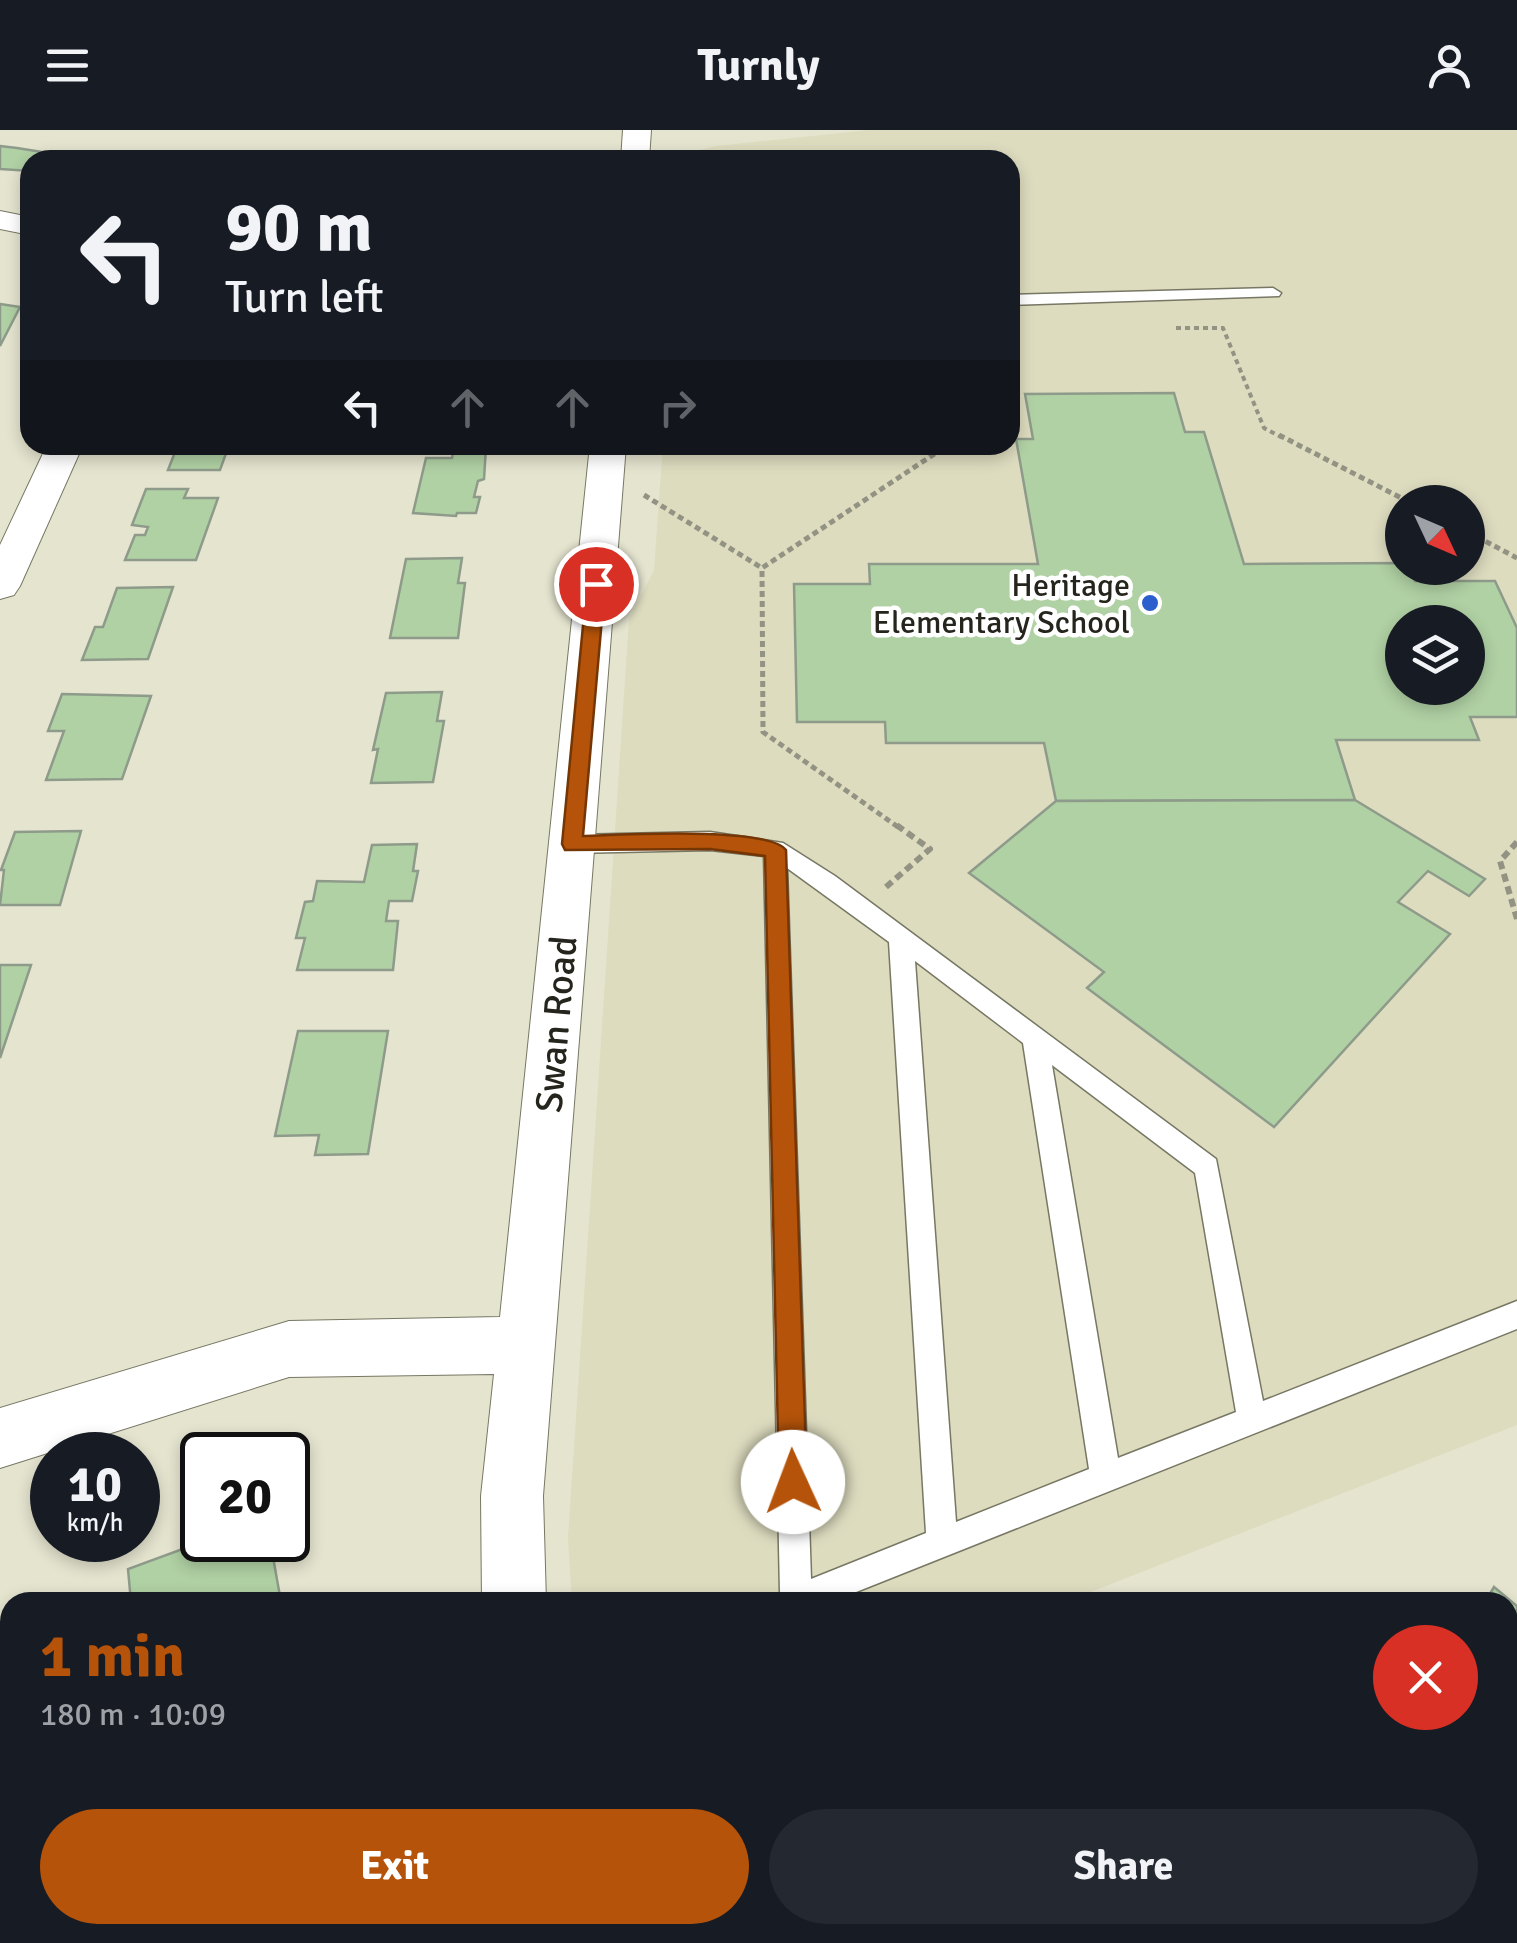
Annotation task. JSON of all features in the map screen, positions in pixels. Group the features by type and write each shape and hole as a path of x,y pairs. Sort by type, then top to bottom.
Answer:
{"street":[{"path":"0,586 61,455"},
{"name":"Swan Road","path":"514,1592 512,1496 607,458"},
{"path":"0,1438 289,1349 526,1345"}],"lane":[{"path":"1020,300 1273,293"},
{"path":"572,844 710,841 775,850 862,908 1207,1167 1252,1420"},
{"path":"775,850 794,1592"},
{"path":"901,937 942,1543"},
{"path":"1035,1038 1106,1478"},
{"path":"819,1592 1517,1315"}],"path":[{"path":"1165,328 1224,328 1264,428 1385,490"},
{"path":"762,568 933,455"},
{"path":"607,458 762,568"},
{"path":"1485,541 1517,558"},
{"path":"762,568 764,732 930,849 862,908"},
{"path":"1517,842 1500,861 1517,919"}],"shaded area":[{"path":"869,130 1517,130 1517,1425 1091,1592 571,1592 568,1538 629,619 654,570 662,455 1020,455 1020,150 699,150"}],"building":[{"path":"0,146 28,150 20,150 20,170 0,169"},
{"path":"0,304 20,307 0,346"},
{"name":"Heritage Elementary School","path":"1174,393 1185,432 1204,432 1244,564 1385,563 1385,585 1485,585 1485,581 1495,581 1517,628 1517,717 1470,717 1479,740 1336,740 1355,800 1056,801 1044,743 886,743 885,722 797,722 794,584 870,584 869,564 1038,564 1019,455 1020,439 1033,439 1025,394"},
{"path":"174,455 225,455 220,470 168,470"},
{"path":"486,455 484,479 478,481 474,497 480,497 476,513 413,513 426,458"},
{"path":"146,489 188,489 184,498 218,498 196,560 125,560 135,535 145,535 148,527 132,525"},
{"path":"462,558 458,583 465,583 458,638 390,638 406,559"},
{"path":"173,587 148,659 82,660 95,627 103,627 117,588"},
{"path":"442,692 437,721 444,721 433,782 371,783 378,749 373,750 386,693"},
{"path":"62,694 151,696 122,779 46,780 64,731 48,731"},
{"path":"1355,800 1485,879 1469,896 1428,871 1398,902 1450,934 1274,1127 1087,988 1104,972 969,873 1056,801"},
{"path":"81,831 60,905 0,905 1,870 15,832"},
{"path":"417,844 413,871 418,871 412,901 389,901 386,921 398,921 393,970 297,970 305,938 296,938 305,902 313,901 317,881 364,882 372,845"},
{"path":"0,965 31,965 0,1058"},
{"path":"298,1031 388,1031 368,1154 315,1155 319,1135 275,1136"},
{"path":"180,1550 180,1562 274,1562 279,1592 130,1592 128,1569 160,1562 160,1557"}],"place":[{"name":"Heritage Elementary School","path":"1150,603"}],"route":[{"path":"596,584 572,844 710,841 775,850 793,1482"}]}
